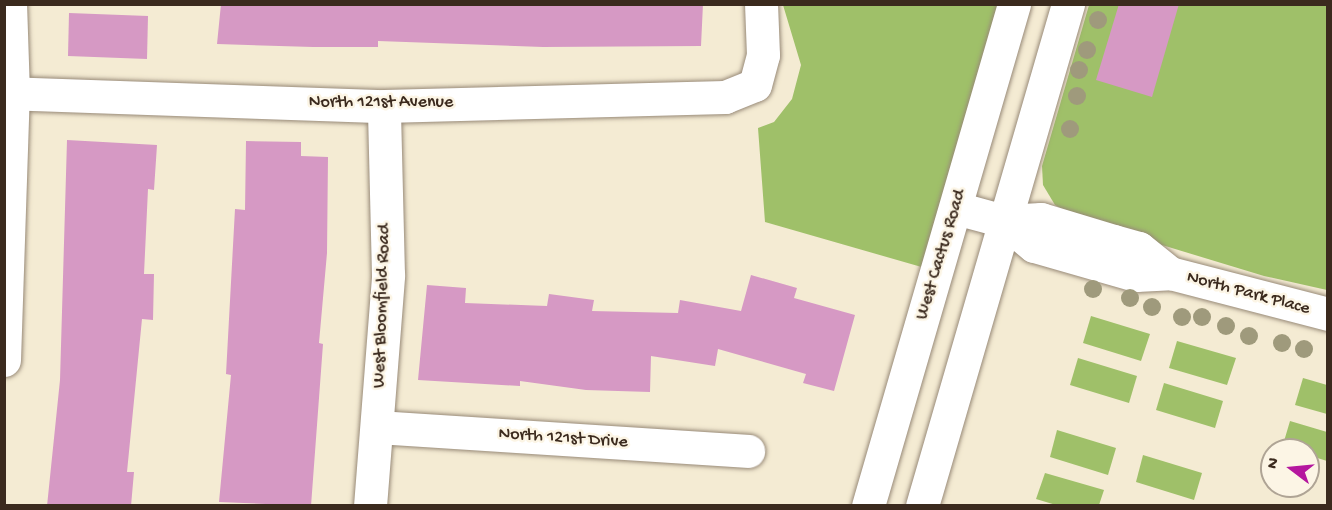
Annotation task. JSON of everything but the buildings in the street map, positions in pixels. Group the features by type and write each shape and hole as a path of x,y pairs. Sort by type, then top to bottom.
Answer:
{"street":[{"path":"4,360 10,4"},
{"name":"North 121st Avenue","path":"9,93 384,106 725,97 755,85 763,55 761,4"},
{"name":"West Cactus Road","path":"868,506 1014,4"},
{"path":"922,506 1068,4"},
{"name":"West Bloomfield Road","path":"370,506 378,427 388,274 384,106"},
{"name":"North Park Place","path":"956,208 1004,221 1034,246 1136,275 1170,273 1328,314"},
{"name":"North 121st Drive","path":"378,427 748,451"}],"green space":[{"path":"783,5 1001,5 925,268 765,222 758,128 774,122 792,99 801,65"},
{"path":"1089,5 1327,5 1327,290 1264,276 1083,221 1055,205 1043,185 1042,166"},
{"path":"1091,316 1150,334 1141,361 1083,343"},
{"path":"1177,341 1236,358 1227,385 1169,368"},
{"path":"1078,358 1137,376 1129,403 1070,385"},
{"path":"1303,378 1327,385 1327,414 1295,405"},
{"path":"1164,383 1223,401 1215,428 1156,410"},
{"path":"1290,421 1327,432 1327,461 1320,459 1320,438 1285,438"},
{"path":"1057,430 1116,448 1108,475 1050,457"},
{"path":"1143,455 1202,473 1194,500 1136,482"},
{"path":"1045,473 1104,490 1099,505 1056,505 1036,499"}]}
